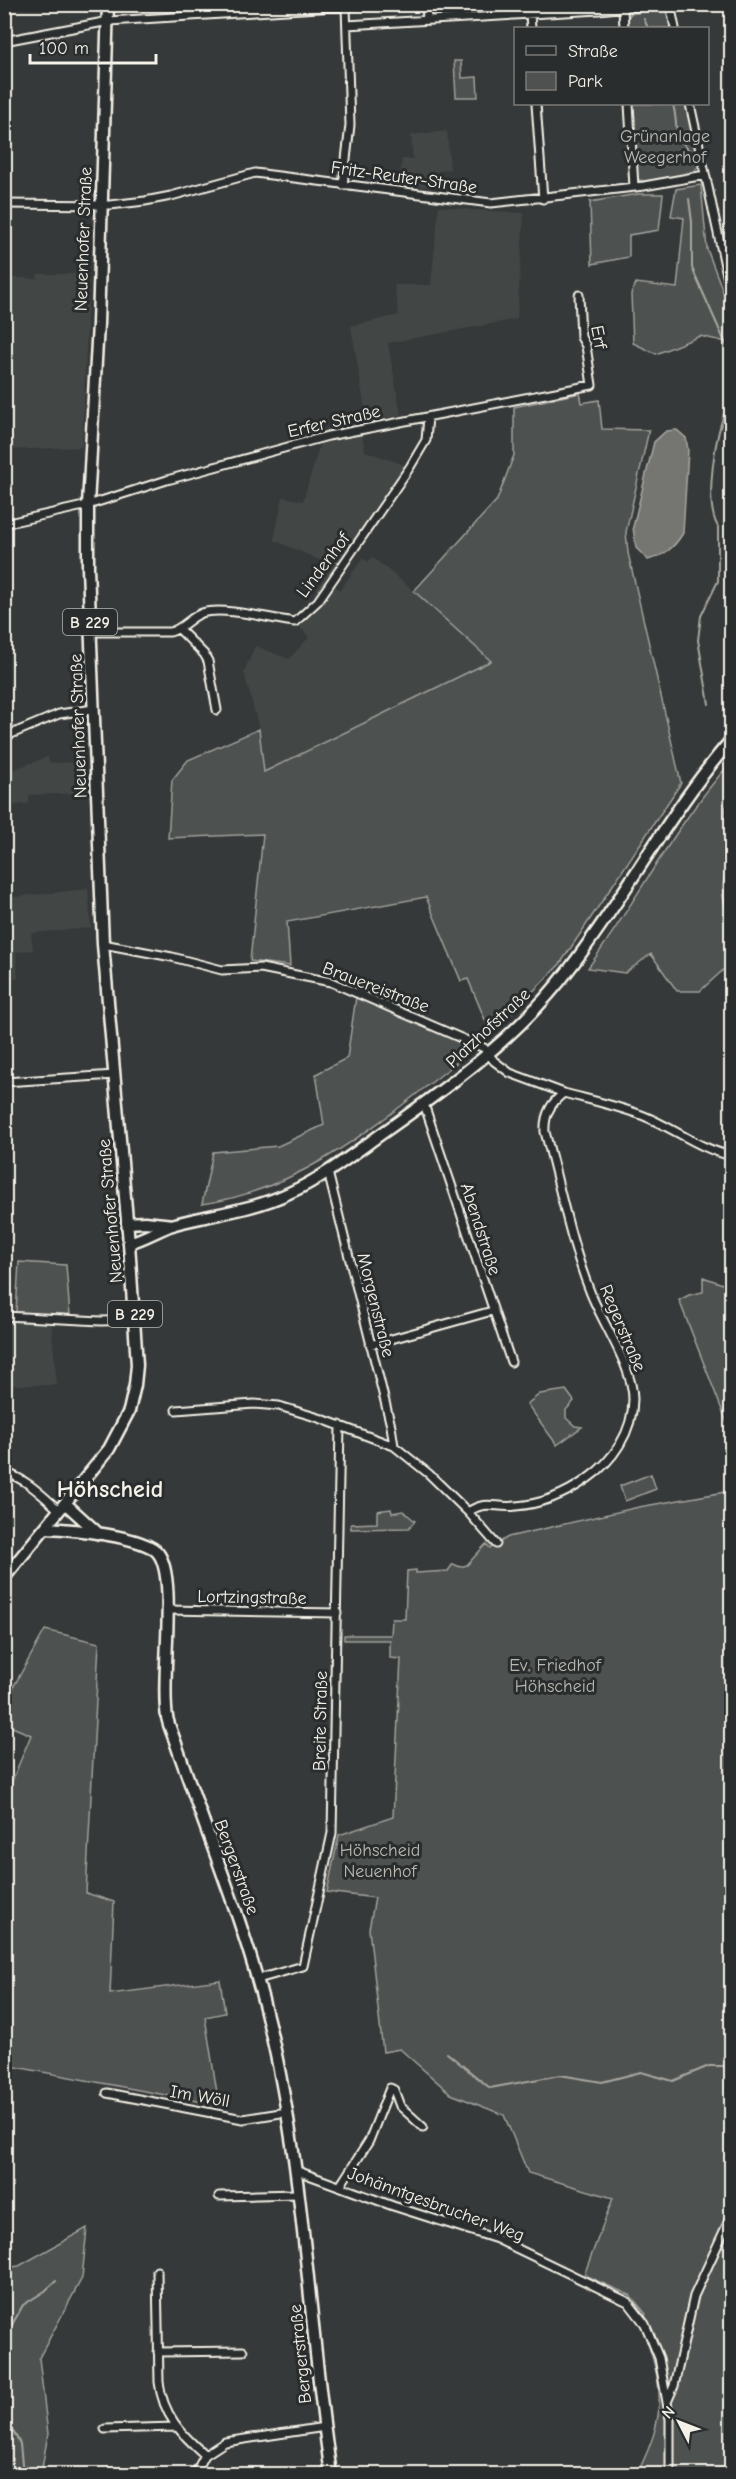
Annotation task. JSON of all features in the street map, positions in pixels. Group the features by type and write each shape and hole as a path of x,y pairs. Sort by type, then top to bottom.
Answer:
{"main road":[{"name":"B 229","path":"108,4 109,21"},
{"name":"Neuenhofer Straße","path":"63,1507 99,1463 122,1426 135,1385 137,1365 129,1243 103,944 88,505 98,324 109,21"},
{"name":"Platzhofstraße","path":"129,1243 146,1238 173,1225 265,1203 289,1193 328,1172 424,1104 489,1054 531,1014 569,970 684,798 732,739"},
{"name":"Platzhofstraße","path":"127,1223 173,1225"},
{"name":"B 229","path":"4,1578 63,1507"},
{"path":"63,1507 69,1529"},
{"path":"63,1507 99,1535"},
{"path":"46,1528 69,1529 99,1535"},
{"name":"Bergerstraße","path":"99,1535 149,1545 157,1552 165,1569 168,1610 167,1717 236,1909 258,1979 287,2112 331,2475"}],"street":[{"path":"250,4 250,13"},
{"path":"4,40 109,21 383,4"},
{"path":"426,4 427,20"},
{"path":"347,25 606,7 622,9 657,4"},
{"path":"670,4 675,27"},
{"path":"343,185 350,125 346,7"},
{"path":"622,9 624,27"},
{"path":"530,14 531,27"},
{"path":"536,105 543,199"},
{"path":"629,105 634,187"},
{"path":"690,105 732,298"},
{"name":"Fritz-Reuter-Straße","path":"4,204 101,205 171,196 255,173 491,203 543,199 705,175"},
{"name":"Erf","path":"579,295 581,337 585,346 592,385"},
{"name":"Erfer Straße","path":"4,524 88,505 167,480 328,436 592,385"},
{"name":"Lindenhof","path":"91,632 170,632 206,612 225,611 295,622 318,601 410,467 426,440 428,417"},
{"path":"179,629 208,661 217,710"},
{"path":"4,737 59,714 94,709"},
{"name":"Brauereistraße","path":"103,944 222,969 270,969 331,982 438,1027 484,1048 489,1054"},
{"path":"489,1054 503,1069 518,1077 643,1116 679,1132 706,1149 732,1156"},
{"path":"4,1082 115,1075"},
{"name":"Regerstraße","path":"468,1512 479,1505 514,1507 562,1495 607,1464 618,1448 630,1419 632,1387 588,1284 545,1132 544,1121 548,1111 564,1093"},
{"name":"Abendstraße","path":"424,1104 511,1362"},
{"name":"Morgenstraße","path":"328,1172 392,1426 394,1446"},
{"path":"370,1345 492,1311"},
{"path":"4,1316 101,1321 135,1320"},
{"path":"176,1410 254,1404 279,1406 340,1425 394,1446 429,1474 468,1512 496,1544"},
{"name":"Breite Straße","path":"258,1979 303,1966 332,1833 340,1425"},
{"path":"4,1472 15,1475 63,1507"},
{"name":"Lortzingstraße","path":"168,1610 337,1613"},
{"path":"340,2186 369,2141 390,2088 394,2090 400,2106 423,2127"},
{"name":"Im Wöll","path":"108,2093 243,2119 287,2112"},
{"name":"Johänntgesbrucher Weg","path":"295,2170 393,2206 497,2239 623,2299 636,2310 650,2333 659,2358 668,2402 671,2433 670,2475"},
{"path":"219,2196 298,2194"},
{"path":"668,2402 674,2386 694,2296 732,2214"},
{"path":"157,2271 160,2390 165,2408 176,2427 205,2455"},
{"path":"158,2352 243,2351"},
{"path":"105,2429 176,2427"},
{"path":"195,2475 205,2455 216,2446 228,2441 324,2427"}],"shaded area":[{"path":"447,131 450,169 438,171 436,188 399,184 402,159 413,159 411,135"},
{"path":"439,206 524,213 517,319 388,343 401,415 367,421 351,326 399,315 394,285 431,285"},
{"path":"38,274 89,274 82,447 5,450 5,277 37,279"},
{"path":"361,428 365,451 410,467 331,583 340,590 363,558 368,562 372,557 414,591 491,661 263,772 259,729 244,672 255,646 289,659 309,637 295,622 318,601 313,596 331,565 274,540 283,497 303,501 322,437"},
{"path":"677,430 686,438 688,450 683,533 668,550 648,560 636,548 633,527 654,442 666,431"},
{"path":"48,757 49,763 84,762 86,793 29,795 29,803 12,806 6,772"},
{"path":"88,889 91,928 31,933 33,950 16,952 18,978 5,981 5,898"},
{"path":"8,1321 51,1323 57,1385 6,1385"}],"green space":[{"path":"663,8 668,12 671,27 629,27 630,14"},
{"path":"454,61 461,61 462,78 477,77 478,97 456,97"},
{"name":"Grünanlage Weegerhof","path":"633,105 686,105 699,165 683,177 645,181 639,180 636,176"},
{"path":"701,185 707,249 731,309 731,343 700,336 656,354 633,343 631,294 636,283 677,288 684,218 671,216 676,189"},
{"path":"638,194 663,194 659,230 629,235 629,257 592,264 590,202"},
{"path":"580,393 582,403 599,400 602,429 649,430 626,532 628,553 681,783 560,964 491,1034 468,979 461,981 426,897 287,922 290,966 250,961 263,834 168,838 172,780 188,760 259,729 264,772 491,661 414,591 497,500 514,455 514,407"},
{"path":"731,762 731,963 700,991 677,991 651,954 625,973 588,968 692,811"},
{"path":"356,997 476,1048 381,1121 314,1165 279,1182 241,1196 202,1204 213,1152 278,1146 324,1125 316,1074 347,1058"},
{"path":"19,1262 66,1265 70,1316 16,1312"},
{"path":"703,1277 731,1287 731,1433 679,1300 703,1292"},
{"path":"566,1390 574,1401 566,1410 566,1418 575,1426 582,1427 557,1445 527,1404 540,1394"},
{"path":"651,1474 656,1489 625,1501 620,1486"},
{"path":"731,1491 731,2474 637,2474 654,2433 659,2400 654,2365 641,2323 646,2314 630,2295 584,2275 613,2198 528,2173 504,2115 451,2094 400,2049 383,2052 369,1929 375,1898 327,1892 339,1835 393,1817 401,1659 390,1658 390,1640 344,1640 344,1635 391,1635 392,1619 405,1619 407,1571 416,1570 416,1573 448,1571 453,1564 460,1567 467,1565 486,1544 490,1548 508,1537 639,1507"},
{"path":"391,1509 392,1513 403,1511 415,1521 409,1528 351,1529 351,1524 377,1523 377,1511"},
{"path":"45,1630 99,1643 86,1893 114,1902 110,1994 220,1980 225,2013 205,2017 219,2105 5,2065 5,1798 31,1735 5,1724 5,1702"},
{"path":"87,2228 82,2278 39,2358 48,2434 41,2474 5,2474 5,2268 19,2266"}],"waterway":[{"path":"644,19 648,27"},
{"path":"673,105 678,133 690,152 690,161"},
{"path":"689,199 692,222 692,268 732,358"},
{"path":"709,704 698,640 701,616 718,581 718,527 714,515 711,484 719,431 728,404"},
{"path":"726,807 723,896 732,919"},
{"path":"447,2053 490,2088 560,2075 602,2082 641,2072 673,2081 709,2066 732,2066"},
{"path":"4,2339 23,2305 56,2281"},
{"path":"4,2375 6,2417 20,2444 23,2474"}],"district":[{"name":"Höhscheid","path":"110,1489"}],"park label":[{"name":"Ev. Friedhof Höhscheid","path":"555,1675"},
{"name":"Höhscheid Neuenhof","path":"380,1860"}]}
